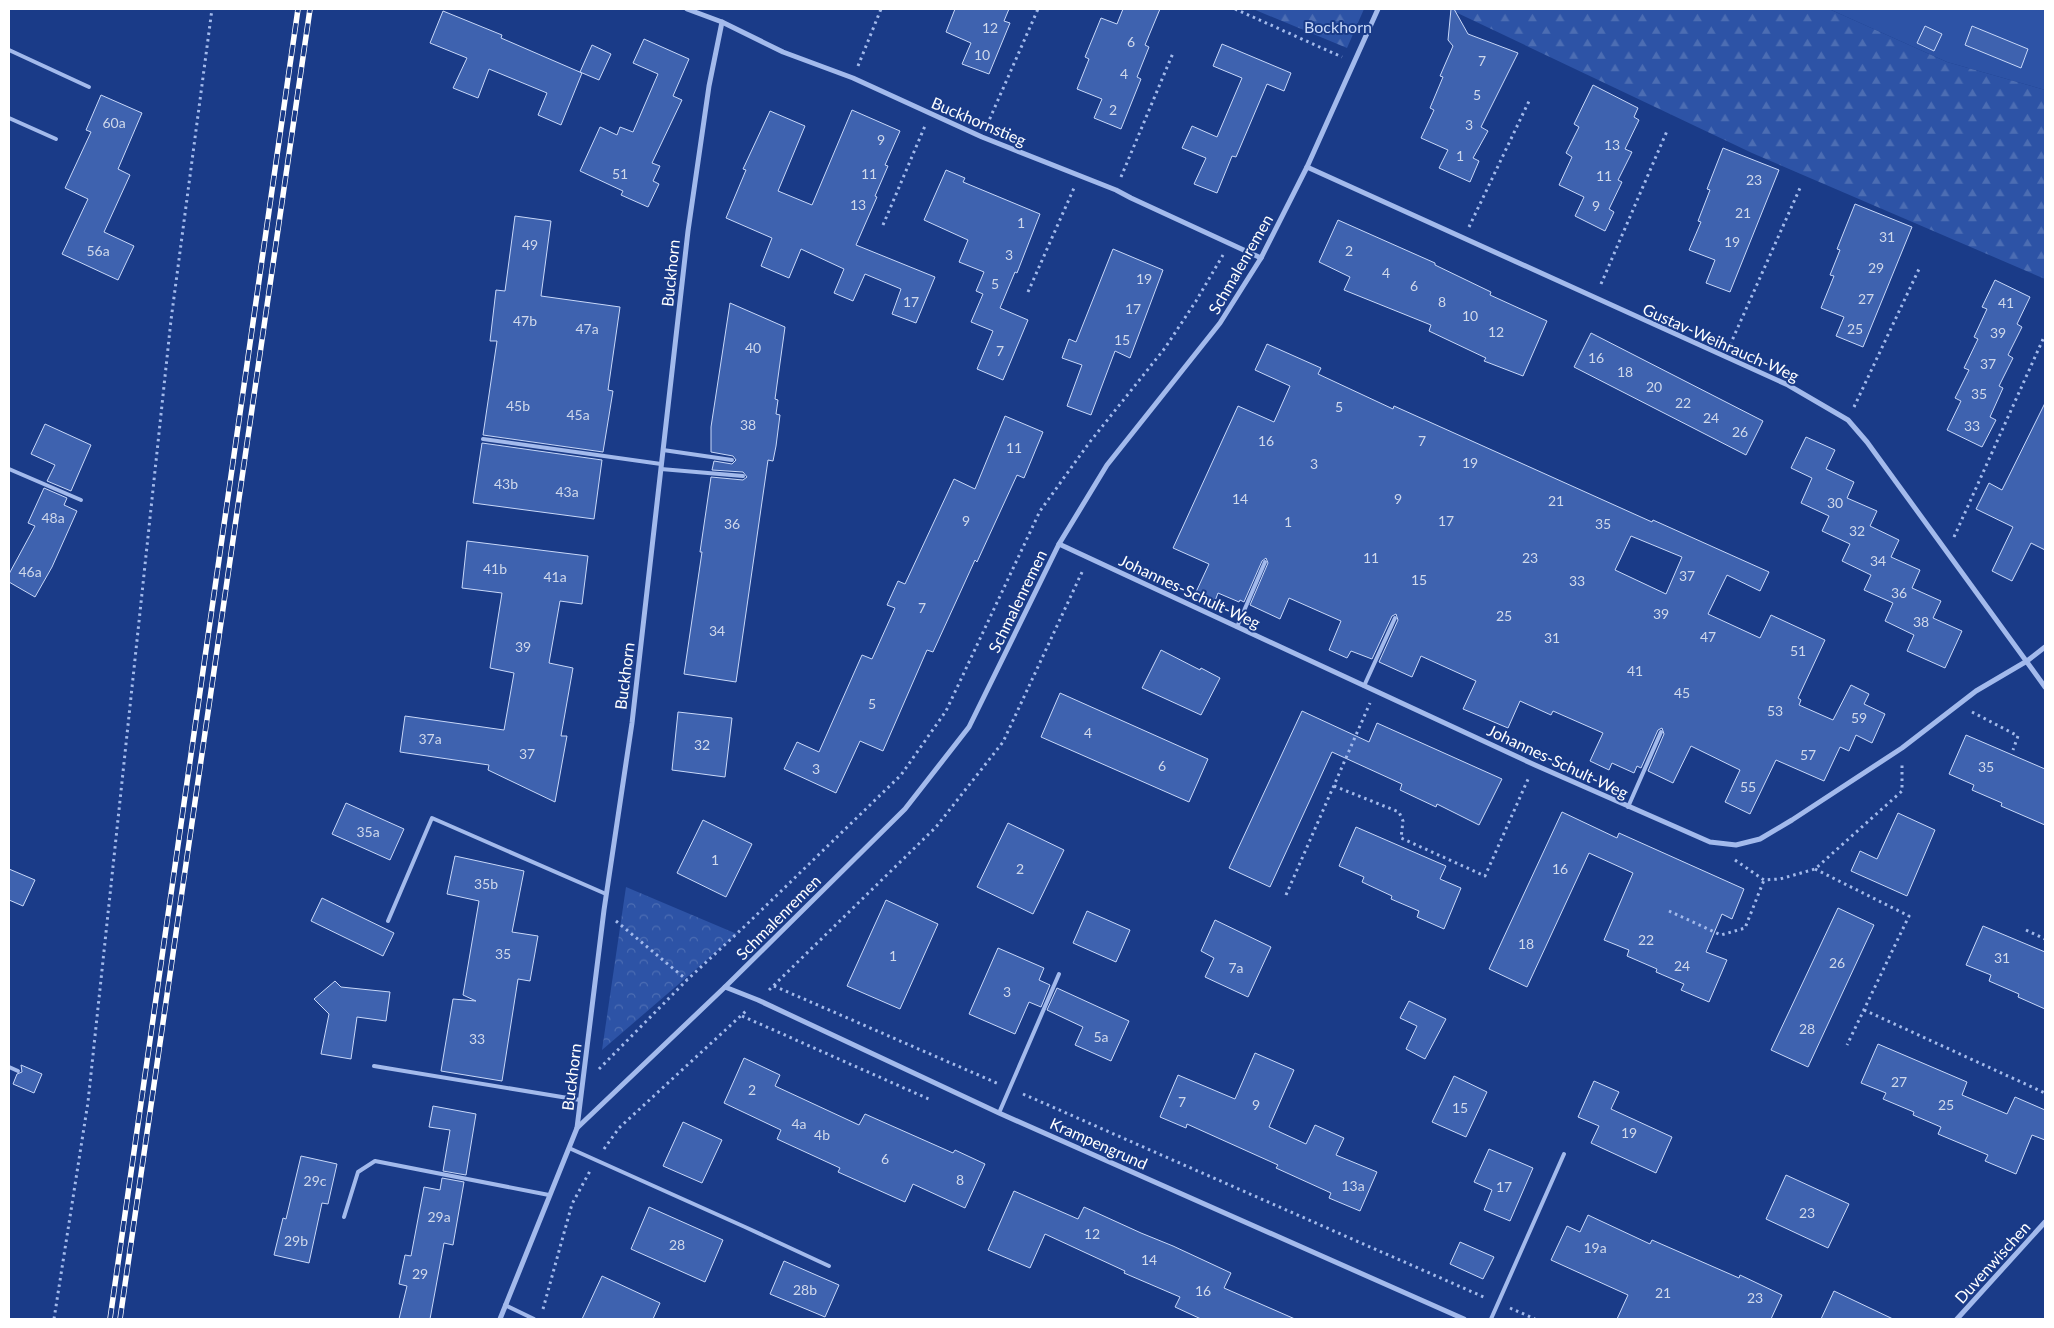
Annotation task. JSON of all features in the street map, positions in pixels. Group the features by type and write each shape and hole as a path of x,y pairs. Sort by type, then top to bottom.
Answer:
{"street":[{"name":"Buckhornstieg","path":"687,9 722,22 783,52 853,78 982,137 1116,190 1261,258"},
{"name":"Schmalenremen","path":"577,1128 725,987 905,809 968,727 1060,544 1108,465 1220,324 1261,258 1307,167 1378,9"},
{"name":"Buckhorn","path":"500,1319 577,1128 606,894 632,723 688,230 709,86 722,22"},
{"name":"Gustav-Weihrauch-Weg","path":"1307,167 1788,385 1848,420 1867,442 2027,662"},
{"name":"Johannes-Schult-Weg","path":"1060,544 1375,692 1628,807 1710,842 1736,845 1760,839 1902,748 1976,691 2027,662"},
{"path":"2045,647 2027,662 2045,687"},
{"name":"Krampengrund","path":"725,987 758,1000 999,1112 1464,1319"},
{"name":"Duvenwischen","path":"1957,1319 2045,1222"}],"lane":[{"path":"9,50 89,88"},
{"path":"9,118 56,138"},
{"path":"482,439 661,466 743,476"},
{"path":"663,450 732,460"},
{"path":"9,469 81,500"},
{"path":"1237,627 1265,562"},
{"path":"1364,686 1395,618"},
{"path":"1628,807 1661,732"},
{"path":"388,921 432,818 606,894"},
{"path":"999,1112 1059,974"},
{"path":"374,1066 580,1100"},
{"path":"9,1067 18,1071"},
{"path":"569,1148 829,1266"},
{"path":"1491,1319 1564,1154"},
{"path":"344,1217 358,1172 375,1161 549,1195"},
{"path":"505,1305 534,1319"}],"path":[{"path":"54,1319 88,1102 170,320 212,9"},
{"path":"853,78 882,9"},
{"path":"982,137 1038,9"},
{"path":"1235,9 1354,62"},
{"path":"1116,190 1173,53"},
{"path":"1463,239 1530,98"},
{"path":"883,225 930,114"},
{"path":"1595,299 1666,131"},
{"path":"1028,292 1079,176"},
{"path":"1725,358 1800,188"},
{"path":"582,1086 687,980 901,775 946,710 1040,511 1089,443 1165,348 1230,244"},
{"path":"1848,420 1919,269"},
{"path":"1948,552 2044,337"},
{"path":"543,1310 572,1204 596,1159 619,1128 774,986 936,827 1003,742 1088,558"},
{"path":"1286,895 1375,692"},
{"path":"1958,705 2018,736 2013,750"},
{"path":"1733,858 1764,880 1780,879 1815,869 1902,791 1902,748"},
{"path":"1334,786 1399,812 1403,821 1401,838 1484,876 1535,765"},
{"path":"1815,869 1909,916 1847,1045"},
{"path":"1669,910 1721,935 1745,928 1764,880"},
{"path":"604,910 687,980"},
{"path":"2026,930 2045,939"},
{"path":"774,986 1535,1319"},
{"path":"1864,1010 2045,1093"}],"green space":[{"name":"Bockhorn","path":"1253,9 1364,9 1347,48"},
{"path":"1449,9 1829,9 1947,62 2045,90 2045,279 1752,153"},
{"path":"1829,9 2045,9 2045,90 1947,62"},
{"path":"626,887 737,934 602,1050"}],"building":[{"path":"955,9 1009,9 1004,21 1010,23 989,74 962,64 971,43 946,32"},
{"path":"1123,9 1160,9 1145,45 1149,47 1137,77 1141,79 1121,129 1094,118 1102,99 1077,89 1089,59 1085,57 1101,18 1117,24"},
{"path":"1451,9 1454,9 1468,34 1518,53 1481,127 1488,131 1473,158 1479,161 1470,182 1439,168 1448,150 1421,138 1434,110 1430,108 1443,77 1440,76 1453,46 1448,40"},
{"path":"443,11 502,35 501,38 582,73 561,125 538,115 547,93 489,69 478,98 453,88 467,58 430,43"},
{"path":"1925,26 1942,34 1934,51 1917,43"},
{"path":"1972,26 2028,49 2021,68 1965,45"},
{"path":"644,39 689,59 673,96 682,100 652,163 660,166 653,181 659,184 648,207 621,195 623,191 580,171 600,127 617,135 620,127 633,132 658,74 633,63"},
{"path":"1222,44 1291,73 1284,91 1267,84 1236,157 1232,156 1217,193 1194,184 1206,158 1182,148 1192,126 1217,137 1242,78 1213,66"},
{"path":"592,45 611,54 599,80 580,72"},
{"path":"1593,85 1638,108 1634,117 1639,120 1625,149 1632,152 1618,180 1622,182 1609,209 1614,212 1605,231 1575,216 1584,197 1559,185 1572,157 1566,153 1579,127 1574,124"},
{"path":"101,95 142,113 118,169 130,175 104,232 134,246 118,280 62,254 88,199 65,188 91,132 86,130"},
{"path":"852,110 900,131 885,165 888,166 875,196 877,197 856,245 935,277 916,323 892,314 901,289 865,274 853,301 834,293 844,269 801,249 789,278 761,266 772,238 726,218 746,170 743,169 770,111 805,126 778,191 812,205"},
{"path":"1723,148 1779,170 1730,292 1706,283 1715,260 1689,250 1701,222 1698,221 1710,190 1707,189"},
{"path":"946,170 965,178 963,182 1040,214 1017,273 1015,272 1000,308 1028,320 1003,380 977,369 993,331 971,322 983,294 976,291 984,272 959,262 968,240 924,220"},
{"path":"1855,204 1912,227 1863,347 1836,336 1844,317 1821,308 1834,276 1830,275 1840,250 1837,249"},
{"path":"515,216 551,221 541,296 620,307 608,390 613,391 603,452 483,435 497,341 490,341 496,290 505,291"},
{"path":"1338,220 1435,263 1435,265 1491,292 1490,295 1547,321 1523,376 1484,361 1486,358 1429,331 1431,325 1344,290 1350,277 1319,262"},
{"path":"1113,249 1163,270 1130,358 1115,351 1091,415 1067,406 1082,365 1062,358 1069,339 1076,342"},
{"path":"1995,280 2030,297 2017,324 2022,327 2008,355 2013,358 1999,386 2003,388 1990,417 1996,420 1982,447 1947,430 1961,401 1955,398 1969,370 1964,368 1978,339 1974,337 1987,309 1982,307"},
{"path":"730,303 785,327 775,399 778,400 776,414 780,415 776,446 773,461 768,460 736,682 684,674 711,477 743,480 747,477 743,472 712,470 714,461 732,464 736,460 733,456 711,452 711,427"},
{"path":"1591,333 1763,421 1746,455 1574,367"},
{"path":"1267,344 1321,368 1318,374 1393,409 1394,406 1652,522 1653,520 1769,572 1760,591 1727,575 1708,614 1760,638 1771,615 1825,640 1798,698 1801,700 1799,705 1833,720 1851,685 1869,694 1864,704 1885,714 1872,743 1856,735 1849,751 1840,747 1824,781 1776,760 1750,814 1725,802 1740,770 1691,746 1673,783 1648,771 1664,734 1662,728 1658,730 1641,768 1637,766 1634,773 1612,763 1609,770 1590,761 1603,733 1553,711 1551,715 1520,701 1508,728 1463,709 1476,681 1421,656 1412,677 1379,662 1398,620 1396,614 1392,616 1372,659 1351,651 1347,658 1329,650 1341,621 1289,598 1280,619 1250,605 1268,563 1266,558 1262,561 1244,602 1240,600 1239,602 1218,593 1215,601 1196,592 1209,564 1173,548 1238,406 1274,422 1290,386 1255,370","holes":["1631,536 1682,557 1666,594 1615,570"]},
{"path":"2045,403 2045,550 2031,543 2012,581 1992,571 2013,527 1976,509 1989,483 2002,490"},
{"path":"1005,416 1043,432 1024,478 1017,475 977,562 975,560 933,652 927,650 883,751 860,741 836,793 784,769 797,742 819,752 862,655 872,659 895,608 887,605 898,581 905,584 954,479 975,489"},
{"path":"45,424 91,445 71,491 47,481 55,465 31,454"},
{"path":"1806,437 1835,450 1826,469 1854,482 1847,498 1877,511 1870,526 1899,540 1891,557 1920,570 1912,588 1941,601 1933,618 1962,631 1945,668 1907,651 1914,635 1885,621 1893,603 1864,590 1871,575 1842,561 1850,544 1822,531 1829,516 1801,503 1812,478 1791,468"},
{"path":"482,443 602,460 594,519 473,503"},
{"path":"44,488 67,498 64,505 77,511 52,567 35,597 9,582 9,574 35,526 28,523"},
{"path":"467,541 588,556 582,604 560,601 549,663 573,668 561,736 567,736 555,802 488,770 489,765 400,752 405,716 504,730 514,673 490,668 502,593 462,588"},
{"path":"1161,650 1220,678 1201,715 1142,688"},
{"path":"1060,693 1208,759 1189,802 1041,737"},
{"path":"1302,711 1369,742 1377,723 1502,779 1479,825 1437,804 1436,807 1400,790 1402,784 1332,752 1270,887 1229,868"},
{"path":"678,712 732,718 725,777 672,770"},
{"path":"1966,735 2045,769 2045,825 2001,806 2002,803 1972,790 1974,785 1949,774"},
{"path":"346,803 404,829 390,860 332,834"},
{"path":"1562,812 1617,838 1619,833 1744,889 1732,919 1722,914 1706,952 1727,960 1709,1002 1681,990 1684,984 1656,972 1657,969 1627,956 1629,950 1604,940 1633,873 1589,853 1527,987 1489,969"},
{"path":"1898,813 1935,830 1907,896 1851,871 1860,851 1877,859"},
{"path":"703,820 752,844 726,897 677,873"},
{"path":"1008,823 1064,850 1033,914 977,887"},
{"path":"1356,827 1446,866 1440,879 1461,888 1444,929 1417,917 1419,911 1391,899 1392,896 1362,882 1364,877 1339,866"},
{"path":"455,856 524,871 512,932 538,936 530,981 518,979 502,1081 441,1071 453,999 476,1001 463,995 479,901 447,894"},
{"path":"9,869 35,880 23,906 9,900"},
{"path":"322,898 394,933 383,956 311,921"},
{"path":"886,900 938,924 900,1009 847,986"},
{"path":"1838,908 1874,925 1808,1067 1771,1050"},
{"path":"1087,911 1130,930 1116,962 1073,943"},
{"path":"1215,920 1271,947 1248,997 1205,977 1214,958 1201,951"},
{"path":"1983,926 2045,952 2045,1009 2018,997 2019,994 1989,981 1991,975 1966,965"},
{"path":"998,948 1044,968 1039,980 1050,985 1041,1007 1029,1002 1015,1034 969,1014"},
{"path":"335,981 341,987 390,992 386,1021 357,1017 351,1059 321,1054 329,1014 314,999"},
{"path":"1057,988 1129,1021 1111,1061 1075,1045 1083,1027 1047,1010"},
{"path":"1409,1001 1446,1019 1425,1059 1406,1049 1417,1026 1400,1018"},
{"path":"1878,1044 1967,1082 1962,1095 2007,1114 2015,1097 2045,1110 2045,1140 2032,1135 2016,1174 1985,1161 1988,1155 1938,1134 1941,1127 1913,1115 1914,1112 1883,1099 1886,1093 1861,1083"},
{"path":"1255,1053 1294,1070 1269,1127 1306,1144 1315,1125 1344,1138 1336,1155 1377,1172 1360,1211 1329,1198 1331,1193 1276,1168 1278,1165 1187,1124 1186,1128 1160,1117 1178,1075 1235,1099"},
{"path":"744,1058 780,1075 775,1086 859,1125 865,1114 953,1153 955,1150 985,1164 965,1208 913,1184 905,1202 838,1172 840,1168 777,1139 781,1130 724,1103"},
{"path":"21,1065 42,1074 34,1093 13,1084 17,1074 22,1072"},
{"path":"1454,1076 1487,1092 1466,1137 1432,1122"},
{"path":"1594,1081 1619,1092 1611,1109 1672,1137 1656,1173 1591,1143 1599,1126 1578,1117"},
{"path":"433,1106 476,1114 466,1175 443,1171 450,1130 429,1127"},
{"path":"683,1122 722,1140 702,1183 663,1166"},
{"path":"1489,1149 1533,1168 1510,1221 1484,1210 1492,1190 1474,1182"},
{"path":"301,1156 337,1164 328,1204 322,1203 309,1263 274,1255 283,1218 286,1219"},
{"path":"1786,1175 1849,1204 1828,1248 1766,1219"},
{"path":"442,1178 464,1182 453,1245 444,1243 430,1319 399,1319 407,1286 399,1284 405,1255 411,1256 424,1187 440,1190"},
{"path":"1014,1191 1078,1219 1084,1207 1173,1246 1231,1273 1224,1288 1295,1319 1201,1319 1175,1307 1180,1297 1124,1273 1125,1271 1045,1234 1030,1268 988,1250"},
{"path":"649,1207 723,1240 705,1282 631,1249"},
{"path":"1588,1215 1650,1244 1652,1240 1739,1278 1740,1275 1782,1295 1771,1319 1617,1319 1628,1295 1551,1260 1567,1226 1580,1232"},
{"path":"1460,1242 1494,1257 1483,1279 1450,1264"},
{"path":"784,1261 839,1285 825,1317 770,1294"},
{"path":"602,1276 660,1303 653,1319 582,1319"},
{"path":"1834,1291 1893,1319 1821,1319"}],"railway":[{"path":"110,1319 298,9"},
{"path":"120,1319 310,9"}]}
